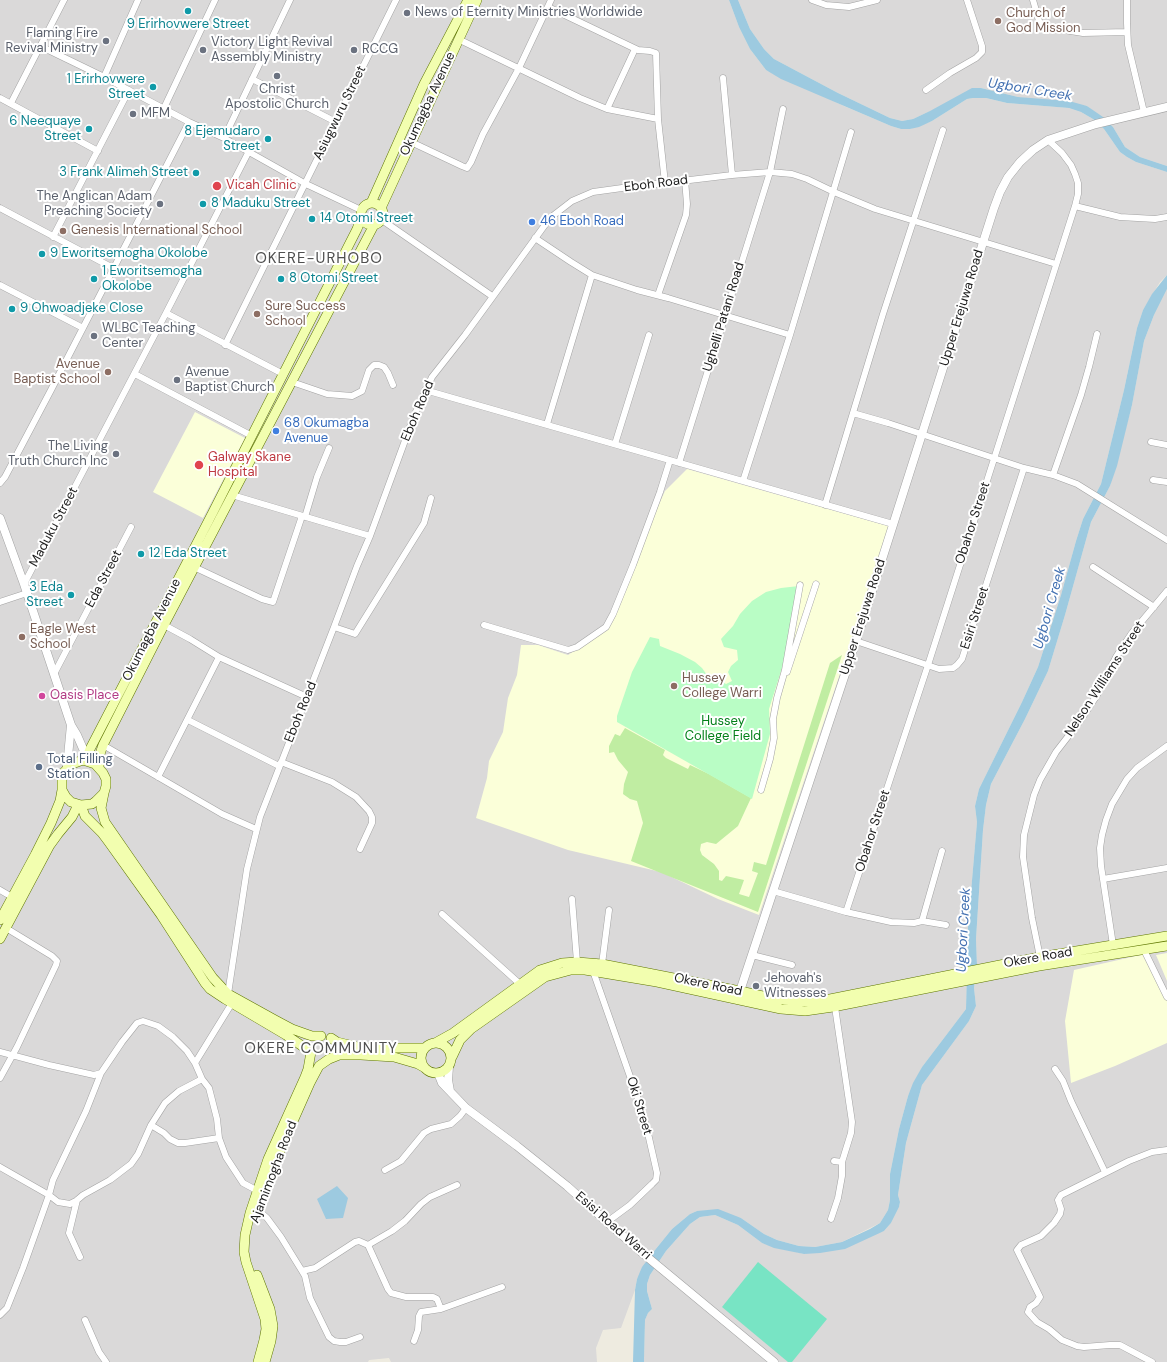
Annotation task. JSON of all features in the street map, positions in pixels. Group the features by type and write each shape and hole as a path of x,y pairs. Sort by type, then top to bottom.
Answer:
{"main road":[{"name":"Okumagba Avenue","path":"371,203 424,84 468,0"},
{"name":"Okumagba Avenue","path":"381,208 410,142 477,0"},
{"path":"371,203 377,204 381,208 383,214 378,223 367,224 361,214 365,205 371,203"},
{"name":"Okumagba Avenue","path":"99,743 357,229 361,214"},
{"name":"Okumagba Avenue","path":"99,743 164,625 378,223"},
{"path":"0,920 45,836 60,801 62,778 67,767 84,760 99,743"},
{"path":"99,743 99,767"},
{"path":"79,805 85,816 102,833 161,915 205,983 217,994 286,1035 311,1052 318,1059 326,1060 339,1055 394,1057 418,1064 433,1073 444,1071 449,1067 452,1057 448,1048 444,1045 435,1043 425,1048 362,1048 337,1042 328,1036 312,1036 292,1029 228,994 212,978 104,822 100,808 106,786 106,779 99,767 84,760"},
{"path":"62,790 71,802 79,805 92,804 104,793"},
{"path":"0,939 50,845 72,817 79,805"},
{"name":"Okere Road","path":"452,1057 460,1040 466,1034 545,977 571,970 593,971 658,982 794,1011 806,1011 835,1007 963,977 979,969 1040,957 1167,936"},
{"name":"Okere Road","path":"435,1043 452,1033 540,970 562,963 577,962 602,964 788,1002 813,1002 908,984 963,977 976,979 1039,966 1167,946"},
{"path":"311,1052 314,1040 321,1036"},
{"path":"329,1058 334,1053 335,1049 335,1045 331,1038"},
{"path":"425,1048 421,1058 425,1068"},
{"name":"Ajamimogha Road","path":"258,1362 266,1329 265,1319 244,1252 247,1228 268,1159 305,1077 311,1052"},
{"name":"Ajamimogha Road","path":"265,1362 271,1342 273,1326 270,1309 252,1265 250,1253 252,1226 275,1162 310,1083 319,1066 329,1058"}],"street":[{"path":"11,104 64,0"},
{"path":"104,77 138,0"},
{"path":"164,108 215,0"},
{"path":"224,138 290,0"},
{"name":"Asiugwuru Street","path":"225,344 306,184 396,0"},
{"path":"410,142 467,168 472,162 483,134 519,68 551,0"},
{"path":"812,0 826,5 849,7 877,0"},
{"path":"926,90 950,72 976,58 982,52 982,46 967,0"},
{"path":"1033,0 1039,21 1045,27 1083,33 1127,32"},
{"path":"1127,0 1127,32 1132,65 1144,112"},
{"path":"548,7 635,48 656,53 658,119 665,183"},
{"path":"458,40 580,98 608,109 658,119"},
{"path":"40,46 249,151 361,214"},
{"path":"608,109 635,48"},
{"path":"724,78 732,175"},
{"path":"252,79 336,122"},
{"path":"53,237 129,90"},
{"path":"0,98 98,151"},
{"name":"Upper Erejuwa Road","path":"740,991 856,641 996,202 1008,176 1033,150 1048,140 1096,124 1167,107"},
{"name":"Ughelli Patani Road","path":"679,463 770,172 783,109"},
{"path":"0,483 5,477 189,122"},
{"path":"825,506 943,130"},
{"path":"743,481 790,335 851,132"},
{"name":"Obahor Street","path":"846,912 928,665 1075,206 1078,188 1072,165 1048,140"},
{"name":"Maduku Street","path":"24,584 135,374 249,151"},
{"name":"Eboh Road","path":"228,994 246,869 256,829 357,566 370,536 414,416 432,376 550,218 572,201 593,192 732,175 770,172 792,174 874,208 1056,264"},
{"path":"658,295 686,215 687,204 685,180"},
{"path":"1075,206 1120,216 1156,218 1167,217"},
{"path":"0,208 113,268"},
{"path":"378,223 492,296"},
{"path":"535,238 592,274 637,290 790,335"},
{"path":"547,424 592,274"},
{"path":"0,285 83,328"},
{"path":"166,313 283,374"},
{"path":"1053,476 1081,395 1097,334"},
{"path":"616,444 649,335"},
{"path":"292,382 327,394 352,396 362,391 369,370 374,365 379,365 384,367 393,385"},
{"path":"135,374 252,436"},
{"path":"425,390 616,444 825,506 893,524"},
{"path":"853,413 1077,484 1167,540"},
{"path":"1151,442 1167,446"},
{"path":"194,567 262,599 273,602 317,477 329,448"},
{"path":"484,625 568,650 577,647 606,627 613,614 633,565 660,492 670,460"},
{"name":"Esiri Street","path":"856,641 939,669 953,668 957,665 962,659 1024,468"},
{"path":"1153,480 1167,482"},
{"path":"232,495 370,536"},
{"path":"334,627 355,634 424,523 431,498"},
{"path":"0,518 24,584 71,725 77,734 84,751 84,760"},
{"name":"Eda Street","path":"54,674 131,527"},
{"path":"1093,567 1154,607"},
{"path":"761,790 770,759 774,738 775,708 785,670 800,584"},
{"path":"775,708 816,584"},
{"name":"Nelson Williams Street","path":"1040,957 1032,918 1023,857 1024,835 1034,795 1040,780 1056,752 1080,721 1097,695 1116,657 1132,633 1167,591"},
{"path":"0,602 27,593"},
{"path":"164,625 219,657 307,697"},
{"path":"158,777 219,657"},
{"path":"188,720 280,764 332,782 356,797 369,811 372,817 372,823 360,849"},
{"path":"67,767 71,725"},
{"path":"99,743 222,814 256,829"},
{"path":"1113,945 1101,866 1101,842 1106,820 1112,804 1127,779 1137,768 1167,746"},
{"path":"922,921 942,851"},
{"path":"1103,879 1167,868"},
{"path":"0,890 12,897"},
{"path":"773,892 846,912 891,922 914,923 922,921 946,925"},
{"path":"572,899 577,962"},
{"path":"602,964 609,910"},
{"path":"442,914 520,984"},
{"path":"0,1078 57,961 52,956 6,928"},
{"path":"1144,950 1167,997"},
{"path":"752,954 792,965"},
{"name":"Oki Street","path":"593,971 639,1102 657,1173 656,1180 652,1184 630,1205 606,1222"},
{"path":"195,1063 232,1004"},
{"path":"831,1218 838,1198 842,1176 842,1162 851,1133 852,1122 835,1007"},
{"path":"0,1316 7,1308 49,1195 53,1180 86,1111 101,1073 137,1023 143,1021 154,1024 166,1031 187,1051 195,1063 202,1079 209,1088 217,1118 219,1138 226,1157 243,1183 258,1191"},
{"path":"0,1052 94,1075 101,1073"},
{"path":"449,1067 448,1080 451,1092"},
{"path":"1055,1069 1063,1081 1070,1101 1105,1172"},
{"name":"Esisi Road Warri","path":"438,1073 442,1083 466,1108 508,1138 567,1186 606,1222 774,1362"},
{"path":"0,1167 49,1195 58,1202 70,1204 115,1176 131,1164 138,1154 151,1125 165,1102 179,1091 202,1079"},
{"path":"385,1170 401,1161 430,1129 451,1124 466,1108"},
{"path":"151,1125 178,1143 219,1138"},
{"path":"1152,1362 1120,1345 1084,1347 1069,1344 1050,1329 1037,1322 1028,1312 1030,1307 1036,1303 1040,1297 1017,1250 1021,1245 1041,1236 1054,1223 1060,1214 1061,1209 1058,1200 1060,1196 1134,1158 1152,1152 1167,1150"},
{"path":"834,1161 842,1162"},
{"path":"368,1246 405,1221 430,1197 457,1185"},
{"path":"77,1200 69,1233 80,1257"},
{"path":"258,1210 267,1218 281,1237 302,1271 310,1298 329,1338 334,1341 346,1342 360,1337"},
{"path":"302,1271 315,1268 355,1242 359,1241 368,1246 391,1293 406,1297 433,1297 437,1299 441,1309"},
{"path":"414,1341 420,1324 421,1312 441,1309 502,1287"},
{"path":"85,1320 99,1352 106,1362"}],"shaded area":[{"path":"0,0 729,0 739,27 750,49 766,70 891,126 901,129 910,129 932,121 967,99 973,98 986,98 1007,103 1069,108 1081,112 1093,119 1104,129 1120,152 1127,157 1136,162 1167,172 1167,275 1160,282 1143,310 1137,328 1124,390 1101,484 1083,519 1038,667 979,789 975,806 977,822 968,927 966,1009 922,1067 908,1096 899,1129 890,1174 890,1200 888,1210 880,1223 842,1242 815,1247 799,1246 777,1240 764,1234 741,1218 697,1211 690,1214 672,1229 655,1250 637,1279 635,1290 621,1328 603,1330 596,1348 597,1362 391,1362 389,1358 369,1360 368,1362 0,1362"},
{"path":"738,0 1167,0 1167,166 1140,157 1125,147 1113,127 1087,106 1018,97 981,88 913,119 902,121 890,118 838,93 774,59 764,49 750,29"},
{"path":"1167,289 1167,1362 644,1362 645,1320 648,1313 652,1309 647,1291 647,1284 650,1275 666,1251 690,1224 700,1217 715,1215 738,1225 762,1243 804,1254 884,1231 891,1223 899,1207 900,1202 898,1195 906,1143 922,1085 969,1021 976,1006 974,988 977,966 976,939 983,830 986,805 991,784 1048,671 1091,522 1110,486 1132,405 1144,341 1154,315"},
{"name":"Galway Skane Hospital","path":"195,412 245,438 203,518 153,492"},
{"name":"Hussey College Warri","path":"687,469 891,527 861,611 759,915 718,899 661,872 568,850 476,818 487,778 489,761 503,732 508,698 517,675 521,645 538,645 568,655 601,633 665,491"},
{"path":"1167,953 1167,981 1156,955"},
{"path":"1145,954 1167,1000 1167,1043 1115,1066 1071,1083 1065,1021 1074,970"}],"green space":[{"name":"Hussey College Field","path":"799,586 782,668 769,709 770,734 752,799 617,722 617,716 632,672 650,637 659,639 660,646 695,662 707,675 717,678 726,684 732,681 728,672 731,666 738,660 737,650 724,647 721,639 752,601 766,592 781,588"},
{"path":"842,655 758,912 631,861 643,823 637,801 630,799 623,794 624,784 628,772 618,760 614,752 609,753 609,746 615,734 620,736 625,728 665,750 663,755 666,758 688,769 690,765 751,798 738,826 716,844 707,842 701,844 700,850 702,855 714,864 719,871 719,880 722,881 726,876 744,880 739,894 749,897 758,873 752,871 754,862 766,865 830,663"},
{"path":"758,1262 827,1319 792,1362 788,1362 722,1307"}],"water":[{"path":"729,0 738,0 750,29 764,49 774,59 838,93 890,118 902,121 913,119 972,88 981,88 1018,97 1069,101 1087,106 1103,117 1113,127 1125,147 1140,157 1167,166 1167,172 1136,162 1127,157 1120,152 1104,129 1093,119 1081,112 1069,108 1007,103 986,98 973,98 967,99 932,121 919,127 901,129 891,126 781,79 766,70 750,49 739,27"},
{"path":"1167,275 1167,289 1154,315 1144,341 1132,405 1117,466 1110,486 1091,522 1048,671 991,784 986,805 983,830 976,939 977,966 974,988 976,1006 969,1021 922,1085 906,1143 898,1195 900,1202 899,1207 891,1223 884,1231 845,1249 804,1254 774,1248 762,1243 738,1225 715,1215 700,1217 690,1224 666,1251 650,1275 647,1284 647,1291 652,1309 648,1313 645,1320 644,1362 633,1362 635,1290 637,1279 642,1267 672,1229 690,1214 697,1211 718,1209 741,1218 764,1234 777,1240 799,1246 815,1247 842,1242 870,1229 880,1223 888,1210 890,1200 890,1174 899,1129 913,1083 922,1067 966,1009 968,927 977,822 975,806 979,789 1038,667 1083,519 1101,484 1124,390 1137,328 1143,310 1152,294"},
{"path":"337,1186 348,1198 343,1218 326,1219 317,1199"}],"place":[{"name":"9 Erirhovwere Street","path":"188,11"},
{"name":"News of Eternity Ministries Worldwide","path":"407,13"},
{"name":"Church of God Mission","path":"998,21"},
{"name":"Flaming Fire Revival Ministry","path":"106,41"},
{"name":"Victory Light Revival Assembly Ministry","path":"203,50"},
{"name":"RCCG","path":"354,50"},
{"name":"Christ Apostolic Church","path":"277,76"},
{"name":"1 Erirhovwere Street","path":"153,87"},
{"name":"MFM","path":"133,114"},
{"name":"6 Neequaye Street","path":"89,129"},
{"name":"8 Ejemudaro Street","path":"268,139"},
{"name":"3 Frank Alimeh Street","path":"196,173"},
{"name":"Vicah Clinic","path":"217,186"},
{"name":"The Anglican Adam Preaching Society","path":"160,204"},
{"name":"8 Maduku Street","path":"203,204"},
{"name":"14 Otomi Street","path":"312,219"},
{"name":"46 Eboh Road","path":"532,222"},
{"name":"Genesis International School","path":"63,231"},
{"name":"9 Eworitsemogha Okolobe","path":"42,254"},
{"name":"1 Eworitsemogha Okolobe","path":"94,279"},
{"name":"8 Otomi Street","path":"281,279"},
{"name":"9 Ohwoadjeke Close","path":"12,309"},
{"name":"Sure Success School","path":"257,314"},
{"name":"WLBC Teaching Center","path":"94,336"},
{"name":"Avenue Baptist School","path":"108,372"},
{"name":"Avenue Baptist Church","path":"177,380"},
{"name":"68 Okumagba Avenue","path":"276,431"},
{"name":"The Living Truth Church Inc","path":"116,454"},
{"name":"Galway Skane Hospital","path":"199,465"},
{"name":"12 Eda Street","path":"141,554"},
{"name":"3 Eda Street","path":"71,595"},
{"name":"Eagle West School","path":"22,637"},
{"name":"Hussey College Warri","path":"674,686"},
{"name":"Oasis Place","path":"42,696"},
{"name":"Total Filling Station","path":"39,767"},
{"name":"Jehovah's Witnesses","path":"756,986"}],"district":[{"name":"OKERE-URHOBO","path":"319,259"},
{"name":"OKERE COMMUNITY","path":"321,1049"}],"water label":[{"name":"Ugbori Creek","path":"1030,90"},
{"name":"Ugbori Creek","path":"1050,608"},
{"name":"Ugbori Creek","path":"964,930"}]}
